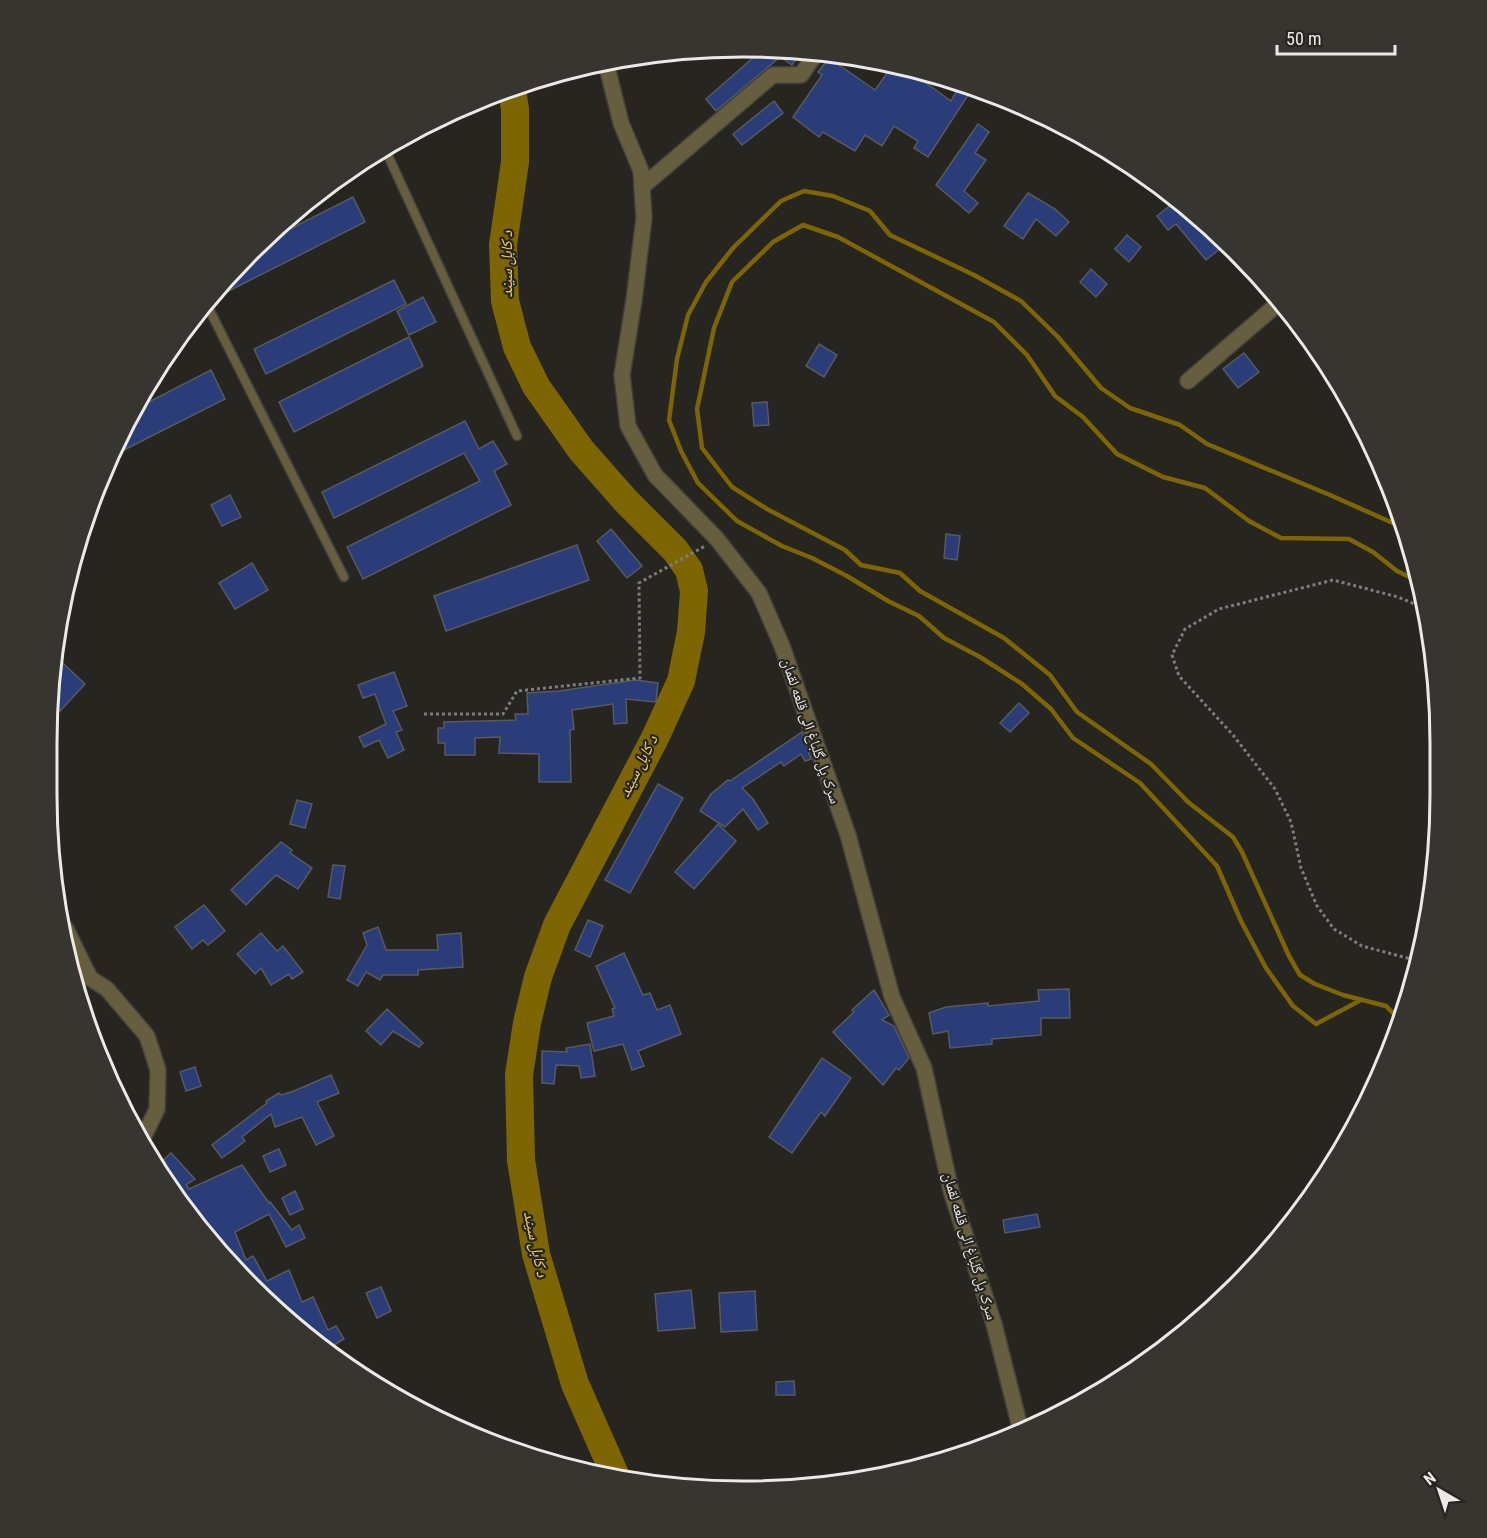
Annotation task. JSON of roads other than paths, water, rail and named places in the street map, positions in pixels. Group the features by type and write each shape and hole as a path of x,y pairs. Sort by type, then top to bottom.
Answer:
{"street":[{"path":"642,187 773,75 801,75 811,61"},
{"name":"سرک پل گلباغ الی قلعه لقمان","path":"608,70 621,123 641,171 644,218 622,375 628,426 655,475 717,539 759,593 782,646 848,835 892,997 924,1068 951,1191 994,1324 1019,1423"},
{"path":"1188,381 1273,308"},
{"path":"74,945 90,978 107,988 147,1036 158,1070 157,1108 146,1132"}],"lane":[{"path":"389,156 518,436"},
{"path":"210,312 344,577"}],"waterway":[{"name":"د کابل سيند","path":"513,97 515,162 503,245 505,301 517,347 536,386 581,450 626,501 675,550 689,570 694,591 691,632 681,681 655,738 557,925 538,977 527,1023 519,1075 521,1160 536,1254 575,1384 612,1468"},
{"path":"1361,1000 1316,1024 1293,1006 1266,968 1241,921 1217,866 1140,783 1073,738 1051,709 1022,684 980,657 944,638 919,616 888,601 847,576 782,546 737,521 698,483 681,451 669,420 677,359 688,315 706,282 733,248 781,201 804,191 833,196 870,211 890,235 974,275 1021,301 1058,337 1101,388 1130,408 1180,425 1207,444 1394,524"},
{"path":"1394,1014 1386,1006 1343,995 1315,984 1300,975 1233,837 1188,802 1151,764 1077,712 1050,675 1004,638 920,591 900,573 861,565 845,550 767,509 732,487 702,448 697,409 714,328 732,282 773,242 803,225 838,237 994,322 1027,355 1055,396 1083,417 1117,454 1163,477 1205,488 1249,521 1281,538 1349,539 1409,577"}]}
